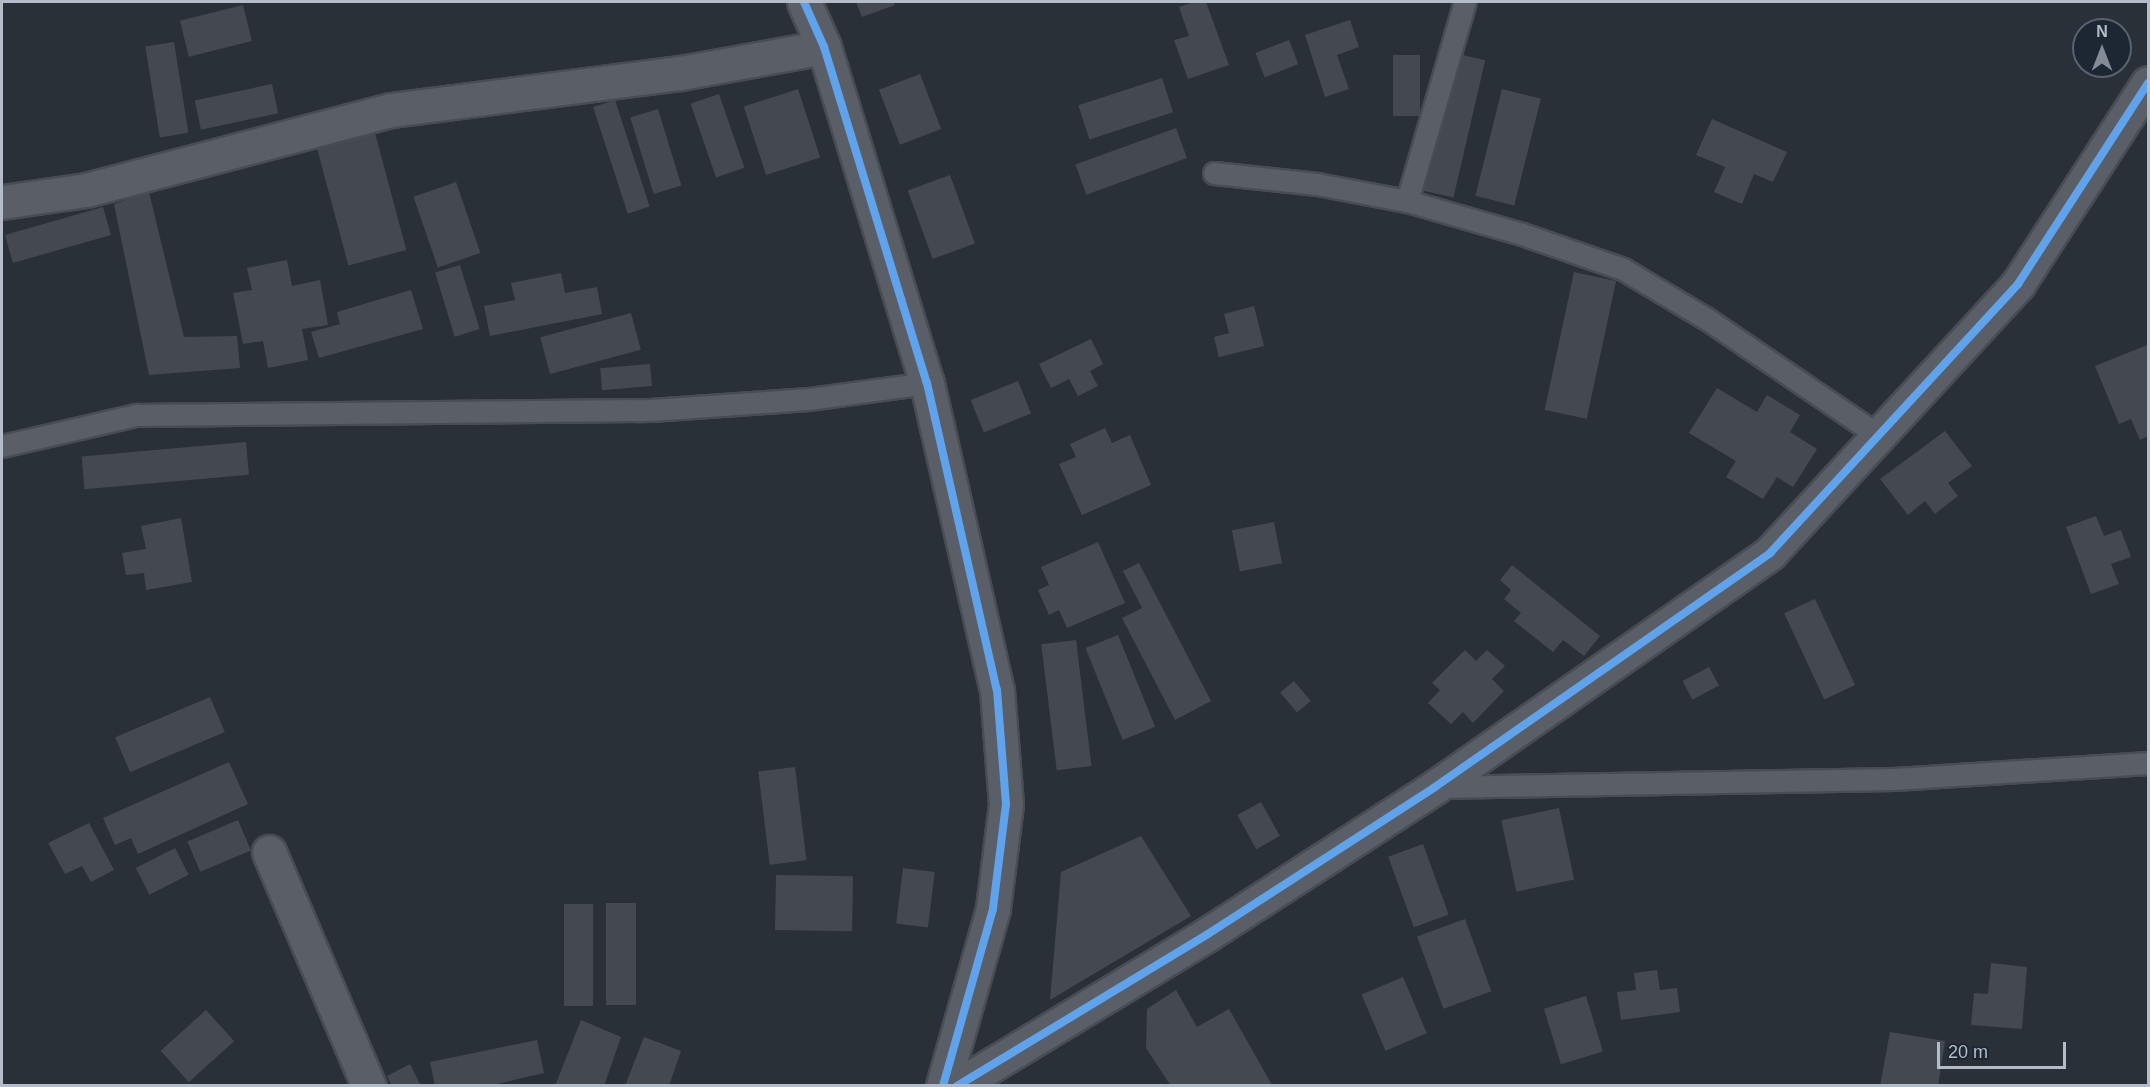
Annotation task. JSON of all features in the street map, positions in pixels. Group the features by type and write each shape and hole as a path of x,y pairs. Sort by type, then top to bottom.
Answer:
{"street":[{"path":"804,2 824,47 927,383 997,690 1006,804 993,909 943,1086"},
{"path":"2,202 86,189 391,110 680,73 824,47"},
{"path":"957,1086 1208,934 1435,787 1770,553 2018,284 2148,83"},
{"path":"269,852 369,1086"}],"lane":[{"path":"1407,201 1465,2"},
{"path":"1214,173 1306,182 1407,201 1522,234 1623,269 1707,319 1878,435"},
{"path":"2,446 136,416 651,410 809,399 927,383"},
{"path":"1435,787 1894,779 2148,763"}],"building":[{"path":"856,2 893,2 895,5 862,17"},
{"path":"1194,2 1206,2 1229,65 1188,79 1174,40 1189,36 1179,7"},
{"path":"243,5 252,41 189,57 180,21"},
{"path":"1350,20 1359,47 1337,55 1349,89 1325,97 1305,35"},
{"path":"1289,40 1298,64 1265,77 1255,53"},
{"path":"174,42 188,133 160,137 145,47"},
{"path":"1454,53 1485,60 1453,198 1422,190"},
{"path":"1393,55 1420,55 1420,116 1393,116"},
{"path":"920,74 941,129 900,145 879,90"},
{"path":"1162,78 1173,112 1089,139 1078,105"},
{"path":"272,84 278,113 201,130 195,100"},
{"path":"798,89 820,157 766,175 744,107"},
{"path":"1502,89 1541,99 1514,205 1475,196"},
{"path":"719,94 744,168 716,178 691,104"},
{"path":"615,100 650,207 628,214 593,107"},
{"path":"658,109 681,186 654,194 630,117"},
{"path":"1712,119 1787,152 1773,182 1754,174 1742,204 1714,192 1725,167 1696,155"},
{"path":"1176,128 1187,158 1086,195 1075,165"},
{"path":"375,133 406,250 348,265 317,149"},
{"path":"950,175 975,244 933,259 908,190"},
{"path":"456,182 480,253 438,268 413,197"},
{"path":"149,192 184,337 237,336 240,368 149,375 114,204"},
{"path":"103,207 111,235 13,263 5,235"},
{"path":"287,260 292,286 320,280 328,325 302,329 308,360 268,368 263,341 243,344 233,293 252,290 247,268"},
{"path":"460,265 480,329 455,337 435,273"},
{"path":"1574,272 1616,281 1587,419 1545,410"},
{"path":"561,273 565,293 597,287 602,314 490,336 484,306 515,300 511,283"},
{"path":"411,290 423,329 319,358 311,332 340,324 337,312"},
{"path":"1254,306 1264,346 1219,357 1214,337 1229,333 1224,314"},
{"path":"631,313 641,350 550,374 540,337"},
{"path":"1091,339 1103,364 1090,371 1098,386 1078,396 1069,379 1051,388 1039,364"},
{"path":"2147,345 2148,436 2140,440 2131,419 2119,424 2095,366"},
{"path":"650,364 652,386 602,390 600,368"},
{"path":"1018,381 1031,413 984,433 971,400"},
{"path":"1717,388 1757,412 1767,395 1800,415 1790,432 1817,449 1793,487 1777,477 1763,499 1726,477 1736,461 1689,433"},
{"path":"1105,428 1112,443 1130,435 1151,485 1082,515 1059,464 1076,457 1070,444"},
{"path":"1945,431 1972,466 1948,483 1958,496 1935,514 1925,501 1908,515 1880,479"},
{"path":"246,442 249,475 85,489 82,456"},
{"path":"2096,516 2104,536 2121,530 2131,557 2111,564 2119,584 2091,594 2066,527"},
{"path":"181,518 192,582 146,590 144,573 126,575 122,553 146,549 141,526"},
{"path":"1274,522 1282,563 1240,571 1232,530"},
{"path":"1098,542 1125,603 1067,628 1059,610 1049,615 1038,590 1049,585 1041,567"},
{"path":"1139,563 1211,701 1175,720 1122,618 1142,608 1123,571"},
{"path":"1512,565 1600,636 1584,656 1563,640 1553,652 1514,621 1521,613 1504,599 1511,590 1500,580"},
{"path":"1815,599 1855,685 1824,699 1784,613"},
{"path":"1118,635 1155,727 1123,740 1086,648"},
{"path":"1076,640 1091,766 1057,770 1041,644"},
{"path":"1465,650 1476,661 1487,650 1505,666 1492,679 1504,691 1473,723 1463,712 1451,724 1428,703 1440,690 1432,683"},
{"path":"1709,667 1719,686 1692,700 1683,681"},
{"path":"1294,681 1311,701 1297,712 1280,693"},
{"path":"210,697 225,732 130,772 115,737"},
{"path":"229,762 248,804 138,854 131,838 115,845 103,818"},
{"path":"795,767 806,860 770,865 758,772"},
{"path":"1261,802 1280,836 1256,849 1237,815"},
{"path":"1559,808 1574,879 1516,892 1501,820"},
{"path":"238,820 251,850 200,872 187,841"},
{"path":"89,823 114,870 91,882 82,866 65,874 48,843"},
{"path":"1141,836 1191,916 1050,1000 1061,872"},
{"path":"1423,844 1449,914 1414,927 1388,857"},
{"path":"175,848 189,875 149,895 136,868"},
{"path":"903,868 935,872 928,927 896,924"},
{"path":"776,875 853,876 852,931 775,930"},
{"path":"606,903 636,903 636,1005 606,1005"},
{"path":"564,904 593,904 593,1006 564,1006"},
{"path":"1465,919 1491,991 1443,1009 1417,936"},
{"path":"1991,963 2027,967 2022,1029 1971,1025 1974,993 1988,994"},
{"path":"1657,970 1660,990 1677,988 1680,1012 1621,1020 1617,992 1636,990 1634,973"},
{"path":"1403,977 1427,1033 1385,1051 1362,995"},
{"path":"1176,990 1197,1027 1229,1009 1272,1085 1171,1086 1146,1048 1147,1009"},
{"path":"1586,996 1603,1051 1561,1064 1544,1009"},
{"path":"206,1010 234,1041 189,1082 161,1051"},
{"path":"581,1020 621,1037 604,1086 555,1086"},
{"path":"1890,1032 1945,1041 1938,1086 1880,1086"},
{"path":"644,1037 681,1051 669,1086 625,1086"},
{"path":"537,1040 544,1073 488,1086 435,1086 430,1062"},
{"path":"410,1064 421,1086 392,1086 387,1076"}],"cycle path":[{"path":"804,2 824,47 927,383 997,690 1006,804 993,909 943,1086"},
{"path":"957,1086 1208,934 1435,787 1770,553 2018,284 2148,83"}]}
